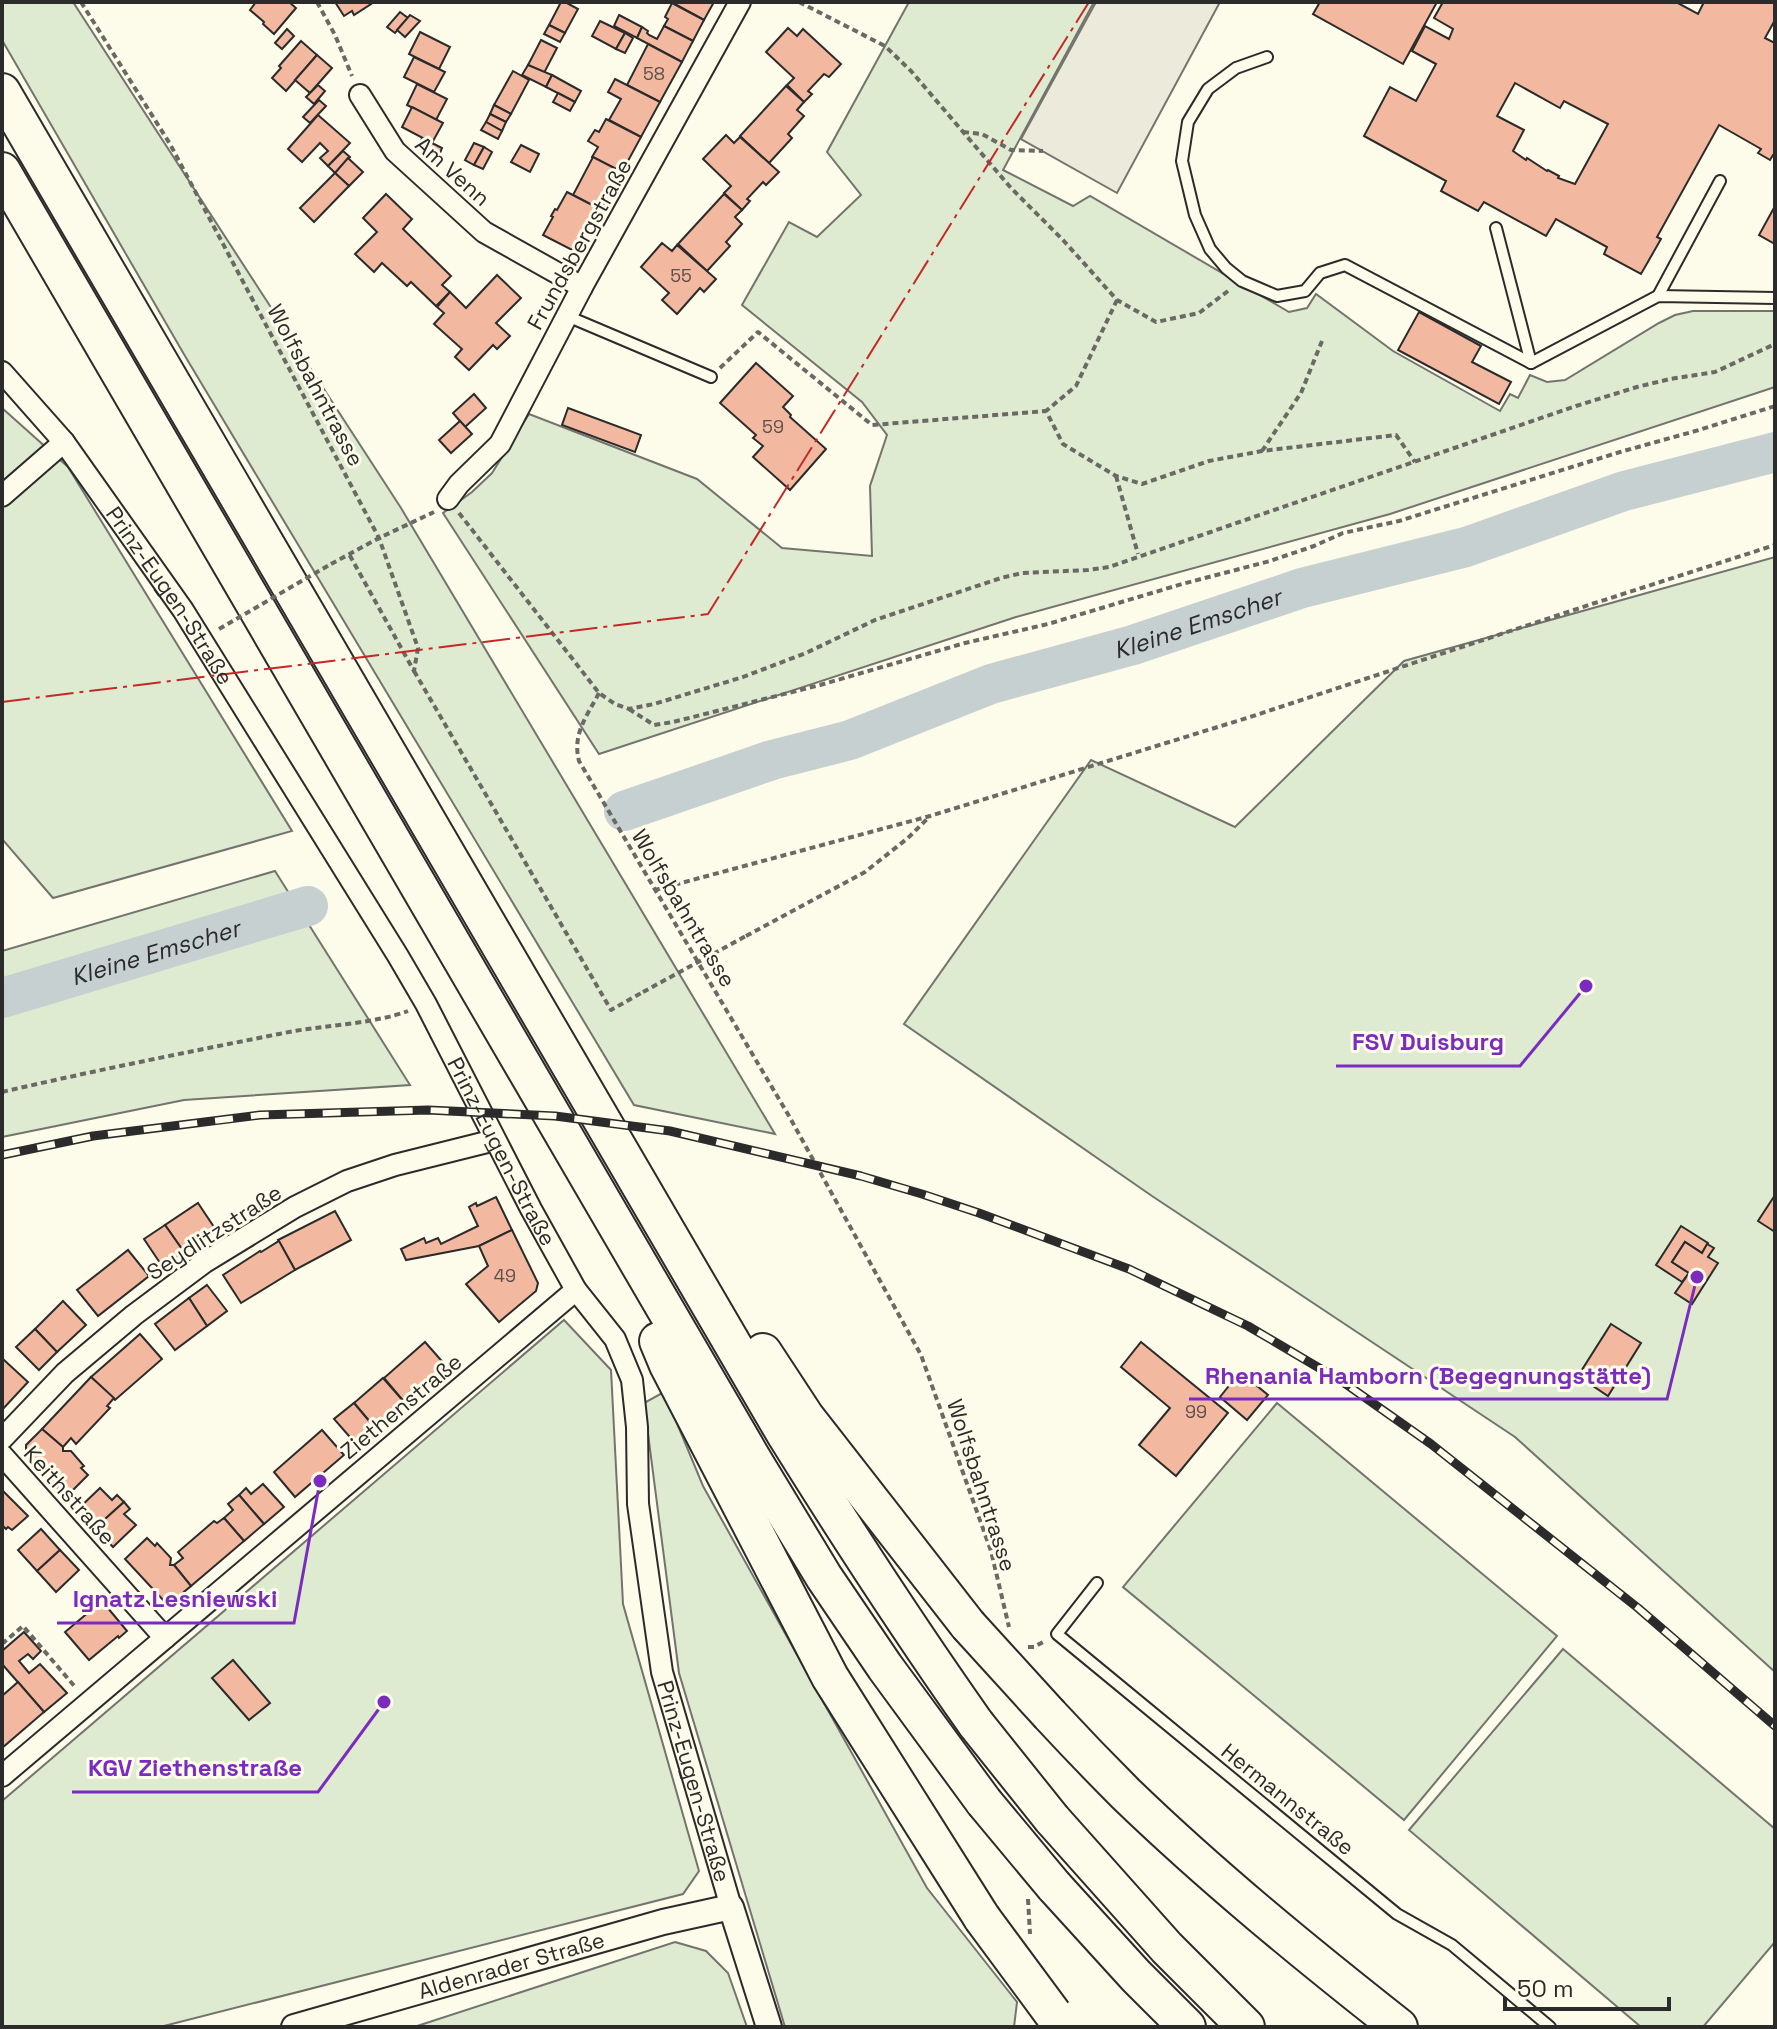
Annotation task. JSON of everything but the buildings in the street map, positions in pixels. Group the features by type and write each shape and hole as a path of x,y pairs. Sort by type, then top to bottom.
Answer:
{"highway":[{"path":"2,92 731,1343 859,1553 976,1724 1052,1819 1167,1948 1246,2027"},
{"path":"2,171 720,1406 824,1577 1040,1886 1187,2027"},
{"path":"594,1189 668,1365 830,1677 982,1918 1059,2020"},
{"path":"645,1193 742,1321 805,1416 968,1625 1126,1794 1300,1949 1399,2027"}],"street":[{"name":"Frundsbergstraße","path":"448,499 500,444 582,287 740,2"},
{"name":"Am Venn","path":"360,95 395,151 484,232 582,287"},
{"name":"Prinz-Eugen-Straße","path":"2,372 64,442 183,610 352,879 426,1004 576,1290 615,1339 632,1380 637,1427 638,1504 662,1672 769,2027"},
{"path":"2,496 64,442"},
{"name":"Seydlitzstraße","path":"2,1439 65,1373 134,1315 205,1262 295,1207 347,1181 395,1165 495,1140"},
{"name":"Ziethenstraße","path":"2,1776 576,1290"},
{"name":"Keithstraße","path":"2,1455 165,1638"},
{"name":"Aldenrader Straße","path":"294,2027 334,2022 663,1922 731,1907"}],"lane":[{"path":"1267,57 1236,68 1208,89 1188,122 1182,161 1195,215 1210,249 1226,268 1242,281 1277,296 1305,291 1320,273 1345,265 1531,363"},
{"path":"1658,296 1720,181"},
{"path":"1496,228 1531,363"},
{"path":"1531,363 1658,296 1775,298"},
{"path":"567,316 711,377"},
{"path":"1057,1634 1097,1583"},
{"name":"Hermannstraße","path":"1057,1634 1397,1914 1452,1945 1550,2027"}],"path":[{"name":"Wolfsbahntrasse","path":"81,2 170,144 379,538 418,648 414,671"},
{"path":"317,2 335,35 360,95"},
{"path":"799,2 885,46 911,71 1011,188 1117,300 1156,322 1199,313 1242,281"},
{"path":"963,132 982,134 1011,150 1043,151"},
{"path":"711,377 758,332 872,425 1046,411 1076,386 1117,300"},
{"path":"1262,451 1301,393 1322,341"},
{"path":"629,709 743,677 806,653 875,620 1001,578 1022,573 1109,567 1637,387 1715,372 1775,344"},
{"path":"219,629 349,554 435,512 448,499 599,693 654,725 820,685 1270,561 1343,533 1399,521 1775,406"},
{"path":"1046,411 1063,444 1116,476 1142,484 1209,461 1262,451 1396,435 1415,462"},
{"path":"1116,476 1138,555"},
{"path":"655,890 930,816 1250,717 1775,545"},
{"path":"349,554 611,1010 865,872 930,816"},
{"name":"Wolfsbahntrasse","path":"599,693 577,740 579,761 789,1116 921,1355 991,1551 1010,1633"},
{"path":"2,1092 281,1034 395,1016 426,1004"},
{"path":"2,1644 23,1626 89,1703"},
{"path":"1024,1647 1034,1647 1057,1634"},
{"path":"1030,1934 1040,1886"}],"green space":[{"path":"2,2 73,2 401,508 775,1134 634,1105 185,356 2,40"},
{"path":"909,2 1094,2 1003,170 1073,206 1090,196 1289,312 1307,308 1316,294 1393,351 1500,411 1510,394 1518,398 1530,375 1547,382 1565,380 1659,323 1693,311 1775,311 1775,387 1390,514 1016,617 599,754 443,513 492,473 529,414 697,479 782,548 872,556 870,486 887,435 862,402 742,305 789,222 817,237 861,195 827,152"},
{"path":"2,408 68,467 292,831 53,898 2,839"},
{"path":"1775,557 1775,1672 1515,1437 1152,1196 904,1024 1091,760 1235,827 1404,661"},
{"path":"275,871 410,1085 184,1100 2,1137 2,951"},
{"path":"564,1320 611,1370 623,1604 699,1871 683,1894 160,2027 2,2027 2,1801"},
{"path":"664,1392 703,1486 927,1888 1017,2002 1014,2027 785,2027 679,1673 644,1403"},
{"path":"1277,1403 1557,1636 1404,1820 1123,1587"},
{"path":"1563,1649 1775,1829 1775,1942 1703,2027 1641,2027 1409,1830"},
{"path":"675,1942 706,1951 728,1973 747,2027 414,2027"}],"shaded area":[{"path":"1096,2 1220,2 1117,193 1021,139"}],"waterway":[{"name":"Kleine Emscher","path":"624,811 772,760 850,740 991,684 1133,645 1302,588 1466,547 1624,491 1775,452"},
{"name":"Kleine Emscher","path":"2,998 308,906"}],"railway":[{"path":"2,1155 93,1136 260,1115 428,1110 555,1116 670,1131 861,1176 922,1194 1129,1269 1248,1326 1343,1382 1431,1444 1638,1608 1775,1726"}],"power":[{"path":"2,702 708,614 1089,2"}],"place":[{"name":"FSV Duisburg","path":"1586,986"},
{"name":"Rhenania Hamborn (Begegnungstätte)","path":"1697,1277"},
{"name":"Ignatz Lesniewski","path":"320,1481"},
{"name":"KGV Ziethenstraße","path":"384,1702"}]}
